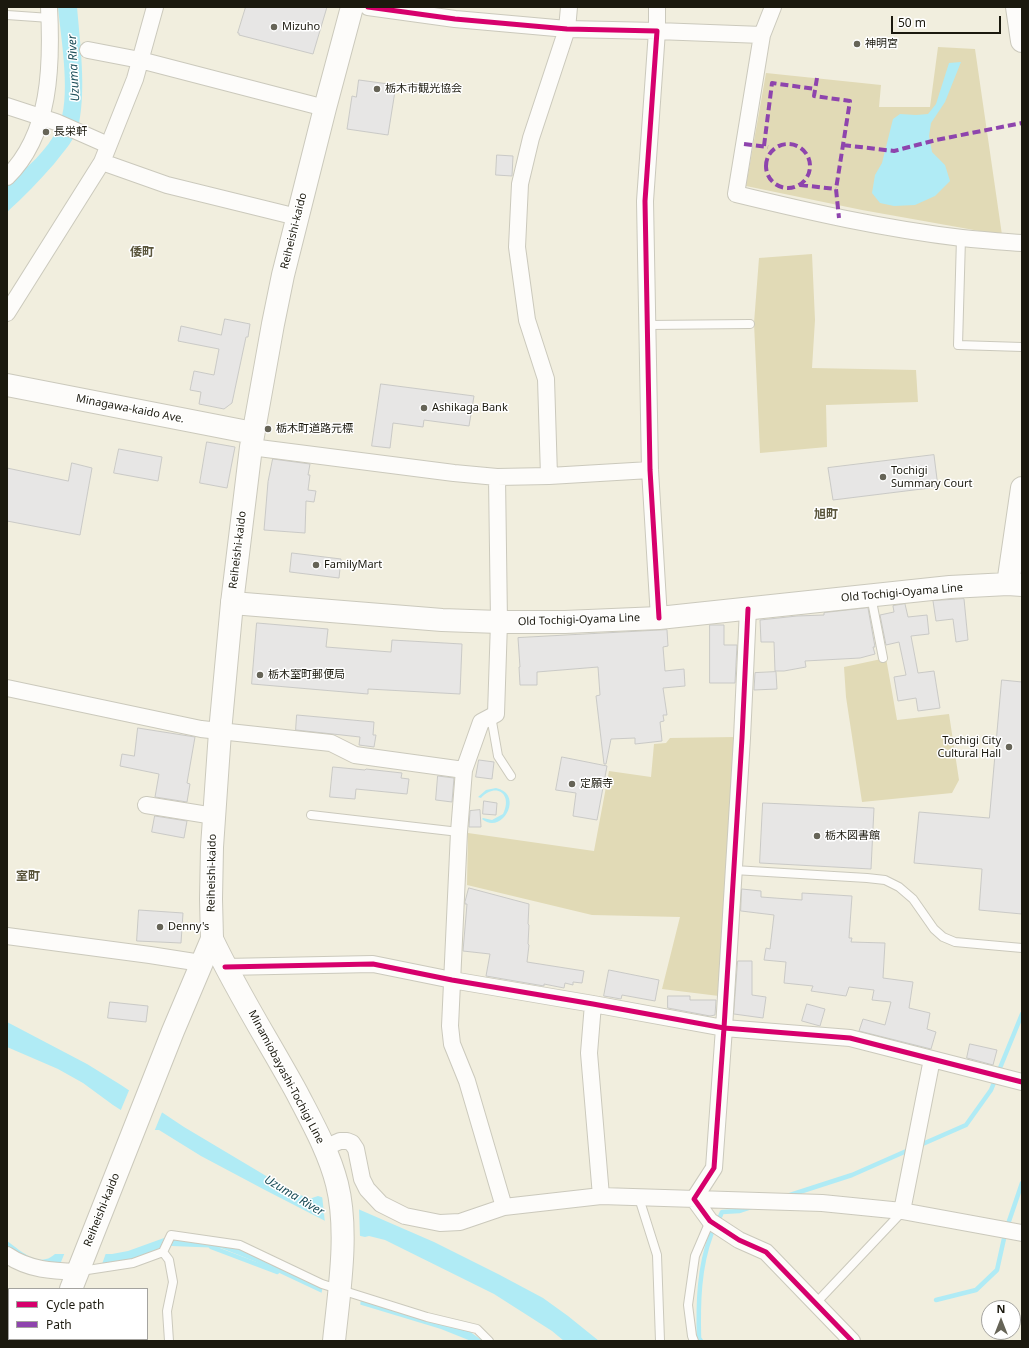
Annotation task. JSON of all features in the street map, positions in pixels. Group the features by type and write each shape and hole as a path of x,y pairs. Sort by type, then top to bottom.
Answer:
{"main road":[{"name":"Reiheishi-kaido","path":"78,1270 149,1091 212,939 211,899 214,816 220,732 232,603 252,440 273,324 297,217 324,108 352,7"},
{"path":"1017,7 1022,41"},
{"name":"Minagawa-kaido Ave.","path":"7,385 252,440"},
{"path":"1015,585 1022,488"},
{"name":"Old Tochigi-Oyama Line","path":"232,603 383,616 499,622 565,622 659,618 950,587 1015,585"},
{"name":"Minamiobayashi-Tochigi Line","path":"212,939 225,967 305,1108 324,1148 337,1184 342,1229 339,1294 334,1341"}],"street":[{"path":"7,313 102,162 135,79 155,7"},
{"path":"368,7 455,19 567,29 657,31 762,36"},
{"path":"549,476 546,379 527,320 517,239 520,184 534,131 567,29 569,7"},
{"path":"657,7 657,31 645,201 650,470 659,618"},
{"path":"773,7 762,36 736,194 792,208 864,223 961,238 1022,243"},
{"path":"49,120 48,86 50,12"},
{"path":"88,50 140,60 324,108"},
{"path":"7,106 49,120 108,145"},
{"path":"7,178 26,154 38,129 49,120"},
{"path":"102,162 167,185 297,217"},
{"path":"252,440 454,473 497,476 549,476 650,470"},
{"path":"497,476 499,622 496,714 481,722 464,770 459,832 450,1026 452,1044 467,1081 504,1206"},
{"path":"694,1199 714,1168 734,870 748,609"},
{"path":"7,688 201,729 331,743 355,754 464,770"},
{"path":"146,804 214,816"},
{"path":"7,936 201,963"},
{"path":"225,967 373,964 452,980 724,1028 850,1038 1022,1082"},
{"path":"593,1004 589,1053 601,1196"},
{"path":"902,1211 932,1059"},
{"path":"324,1148 340,1141 352,1143 356,1149 362,1179 367,1190 381,1204 405,1216 440,1223 460,1222 504,1206 601,1196 822,1203 902,1211 1022,1233"},
{"path":"694,1199 710,1221 739,1240 766,1252 852,1341"},
{"path":"7,1255 16,1261 44,1270 78,1270"}],"lane":[{"path":"7,15 50,12"},
{"path":"961,238 958,345 1022,347"},
{"path":"648,325 750,324"},
{"path":"871,595 883,658"},
{"path":"491,716 498,756 511,776"},
{"path":"311,815 459,832"},
{"path":"734,870 886,880 899,887 913,899 934,929 943,937 955,942 1022,948"},
{"path":"639,1198 657,1255 660,1341"},
{"path":"816,1303 902,1211"},
{"path":"694,1341 688,1305 695,1256 710,1221"},
{"path":"78,1270 133,1263 163,1252 171,1235 240,1245 322,1284 339,1294 477,1329 489,1341"},
{"path":"163,1252 169,1260 173,1282 167,1311 169,1341"}],"shaded area":[{"path":"938,47 975,49 1002,235 862,210 746,186 766,73 881,85 879,107 930,107"},
{"path":"812,254 815,320 812,368 916,370 918,402 826,405 827,447 760,453 754,323 759,258"},
{"path":"886,658 897,720 949,714 959,780 952,793 862,802 846,697 844,667"},
{"path":"735,737 719,996 662,989 680,917 592,915 467,885 468,833 594,851 609,771 651,777 654,744 666,743 670,738"}],"water":[{"name":"Uzuma River","path":"58,7 77,7 82,80 79,123 66,150 31,189 7,212 7,184 42,152 58,128 62,116 65,86"},
{"path":"961,62 945,102 931,123 929,136 932,152 945,165 950,181 935,196 915,205 894,206 880,203 872,193 875,175 882,163 893,119 900,114 928,114 936,104 949,63"},
{"path":"496,788 505,792 509,798 510,805 503,818 497,822 490,823 482,819 492,820 503,814 506,807 504,796 501,792 492,791 481,798 478,797 486,790"},
{"name":"Uzuma River","path":"7,1022 87,1064 184,1127 288,1189 309,1199 318,1196 358,1209 434,1242 543,1298 599,1341 564,1341 552,1331 494,1294 385,1240 352,1234 335,1226 201,1156 159,1130 152,1130 113,1105 83,1083 58,1069 7,1047"},
{"path":"164,1238 181,1238 222,1243 437,1323 469,1331 483,1341 471,1341 441,1329 322,1293 254,1261 221,1248 172,1246 160,1248 126,1262 104,1265 36,1265 7,1250 7,1241 25,1254 41,1260 55,1254 112,1254 128,1251"}],"pier":[{"path":"130,1088 163,1110 154,1132 151,1132 120,1112"},
{"path":"322,1195 359,1207 360,1238 325,1223"},
{"path":"65,1252 106,1253 101,1267 59,1267"},
{"path":"323,1286 361,1298 360,1307 321,1295"}],"building":[{"path":"246,7 327,7 313,54 239,35 238,33"},
{"path":"359,80 396,85 388,135 347,129 352,96 356,97"},
{"path":"497,155 513,156 512,176 496,175"},
{"path":"225,319 250,324 232,403 224,409 199,404 201,392 190,390 194,371 214,375 219,349 178,341 181,326 221,335"},
{"name":"Ashikaga Bank","path":"381,384 474,396 469,426 424,420 423,427 393,423 390,448 372,446"},
{"path":"207,442 235,447 227,488 200,483"},
{"path":"119,449 162,457 158,481 114,473"},
{"name":"Tochigi Summary Court","path":"934,455 938,487 833,500 828,468"},
{"path":"273,459 310,464 308,490 316,491 314,502 306,501 305,533 264,530 268,482"},
{"path":"72,463 92,468 80,535 7,521 7,468 68,481"},
{"name":"FamilyMart","path":"292,553 341,559 339,578 290,572"},
{"path":"964,599 968,640 956,642 953,619 936,621 933,601"},
{"path":"905,604 908,617 927,615 929,634 911,636 918,673 934,671 940,708 918,711 916,698 898,701 894,677 906,675 899,642 886,645 880,615 894,612 893,606"},
{"path":"868,608 875,654 860,658 805,661 806,667 775,671 774,642 761,642 760,620 824,615 824,613"},
{"path":"257,623 328,629 326,647 391,652 392,640 462,644 460,694 368,689 368,694 252,684"},
{"path":"710,625 724,625 724,645 737,645 735,683 710,683"},
{"path":"667,630 668,646 663,647 665,671 684,669 685,686 663,688 667,715 663,715 664,721 660,722 662,741 635,744 635,738 611,739 606,764 604,764 596,696 600,695 598,667 537,672 537,685 520,685 518,638"},
{"path":"776,672 777,689 754,690 755,673"},
{"name":"Tochigi City Cultural Hall","path":"1002,680 1022,682 1022,914 979,910 982,869 914,863 919,812 989,818"},
{"path":"297,715 374,722 373,735 376,735 374,747 359,745 360,737 296,730"},
{"path":"138,728 195,737 187,783 190,784 187,802 155,797 159,774 120,766 122,754 134,756"},
{"path":"562,757 607,766 597,820 573,816 576,793 556,790"},
{"path":"479,760 494,762 492,779 476,777"},
{"path":"333,767 402,773 401,778 409,779 407,794 356,789 355,799 330,797"},
{"path":"438,776 454,778 452,802 436,800"},
{"path":"484,801 497,803 496,815 483,814"},
{"name":"栃木図書館","path":"763,803 874,808 871,869 760,863"},
{"path":"480,810 481,827 469,827 470,811"},
{"path":"155,816 187,821 184,838 152,832"},
{"path":"469,888 529,904 529,945 527,962 584,971 582,983 573,982 573,985 565,983 564,988 486,976 490,954 463,951 467,904 465,904 465,902"},
{"path":"742,889 761,891 761,897 802,900 802,893 852,896 849,938 852,938 851,942 885,943 883,978 913,982 909,1008 930,1013 927,1029 936,1032 931,1049 859,1031 863,1019 885,1025 891,1002 872,1000 874,990 849,987 846,996 811,991 813,986 784,983 786,962 764,960 766,948 770,949 774,915 741,911"},
{"name":"Denny's","path":"139,910 183,913 181,943 137,941"},
{"path":"738,961 752,961 752,995 766,997 763,1018 734,1014"},
{"path":"609,970 659,980 655,1001 622,995 621,999 604,996"},
{"path":"668,996 690,996 690,1000 716,1000 715,1015 710,1016 668,1008"},
{"path":"110,1002 148,1006 146,1022 108,1018"},
{"path":"807,1004 825,1009 820,1026 802,1021"},
{"path":"970,1044 997,1050 993,1065 967,1058"}],"waterway":[{"path":"918,1146 966,1125 991,1090 1022,1014"},
{"path":"787,1196 852,1175 911,1149"},
{"path":"1007,1227 1022,1183"},
{"path":"701,1341 699,1338 700,1285 704,1260 711,1235 722,1212 739,1211 751,1207"},
{"path":"936,1300 976,1290 997,1270 1005,1234"},
{"path":"211,1247 277,1272"}],"marked path":[{"path":"817,78 814,96 850,101 836,189 839,218"},
{"path":"764,146 772,83 815,89"},
{"path":"843,145 894,151 936,140 1022,123"},
{"path":"744,144 768,147"},
{"path":"784,144 792,144 797,145 804,150 809,157 810,166 809,175 804,182 797,187 784,188 776,185 769,178 766,170 766,162 769,154 776,147 784,144"},
{"path":"800,185 836,189"}],"cycle path":[{"path":"368,7 455,19 567,29 657,31 645,201 650,470 659,618"},
{"path":"748,609 742,738 714,1168 694,1199 710,1221 739,1240 766,1252 852,1341"},
{"path":"225,967 373,964 452,980 724,1028 850,1038 1022,1082"}],"place":[{"name":"Mizuho","path":"274,27"},
{"name":"神明宮","path":"857,44"},
{"name":"栃木市観光協会","path":"377,89"},
{"name":"長栄軒","path":"46,132"},
{"name":"Ashikaga Bank","path":"424,408"},
{"name":"栃木町道路元標","path":"268,429"},
{"name":"Tochigi Summary Court","path":"883,477"},
{"name":"FamilyMart","path":"316,565"},
{"name":"栃木室町郵便局","path":"260,675"},
{"name":"Tochigi City Cultural Hall","path":"1009,747"},
{"name":"定願寺","path":"572,784"},
{"name":"栃木図書館","path":"817,836"},
{"name":"Denny's","path":"160,927"}],"district":[{"name":"倭町","path":"142,253"},
{"name":"旭町","path":"826,515"},
{"name":"室町","path":"28,877"}]}
